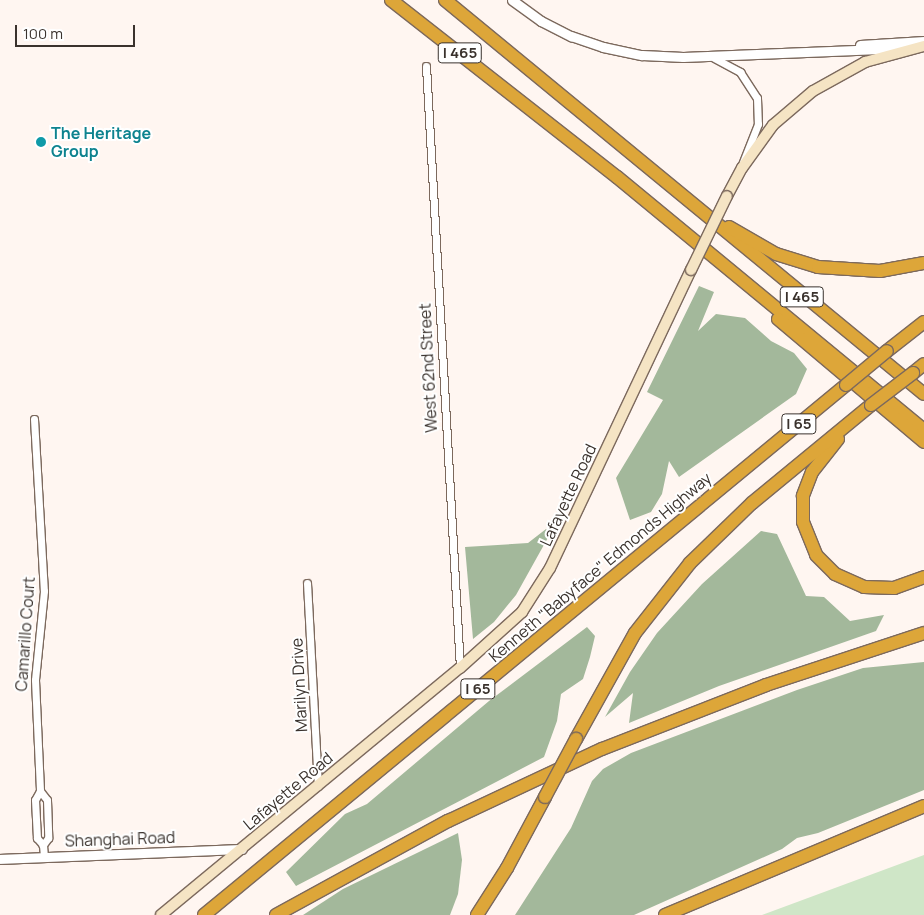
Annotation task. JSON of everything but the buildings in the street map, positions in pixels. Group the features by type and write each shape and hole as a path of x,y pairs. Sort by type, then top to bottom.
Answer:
{"highway":[{"name":"I 465","path":"392,0 711,254 924,430"},
{"name":"I 465","path":"445,0 924,394"},
{"path":"684,196 759,246 804,263 840,270 871,271 924,263"},
{"path":"711,254 771,313 924,442"},
{"name":"Kenneth \"Babyface\" Edmonds Highway","path":"204,915 924,322"},
{"name":"I 65","path":"477,915 496,887 635,633 690,563 731,521 857,416 924,364"},
{"path":"857,416 808,480 802,513 808,539 828,568 855,585 894,588 924,577"},
{"path":"276,915 448,821 602,749 775,682 924,633"},
{"path":"665,915 924,806"}],"main road":[{"name":"Lafayette Road","path":"161,915 512,623 549,571 734,181 773,125 813,90 865,62 913,46 924,46"}],"street":[{"path":"512,0 547,24 596,46 649,56 706,56 913,46"},
{"path":"820,50 924,41"},
{"path":"706,56 724,61 740,72 757,98 758,124 734,181"},
{"name":"West 62nd Street","path":"426,66 460,668"},
{"name":"Camarillo Court","path":"34,419 44,590 35,690 40,791 36,800 37,838 43,845 44,857"},
{"name":"Marilyn Drive","path":"307,583 318,786"},
{"name":"Camarillo Court","path":"40,791 47,800 48,838 43,845"},
{"name":"Shanghai Road","path":"0,859 242,849"}],"green space":[{"path":"699,286 714,292 698,331 716,314 745,318 771,341 794,353 807,369 796,394 679,477 669,461 662,494 651,512 630,520 616,478 663,400 647,392"},
{"path":"546,529 550,534 516,595 494,622 473,639 465,547 528,543"},
{"path":"761,531 777,534 806,596 824,597 850,621 884,615 876,631 719,686 629,723 633,693 605,717 630,672 657,633 702,584"},
{"path":"587,627 595,636 583,679 561,694 557,721 544,757 296,886 286,872 345,814 367,804 489,701"},
{"path":"924,662 924,790 818,833 797,838 782,849 634,915 515,915 571,828 592,781 603,769 631,753 797,690 863,668"},
{"path":"458,833 462,860 458,894 450,915 303,915 343,889"},
{"path":"924,855 924,915 762,915"}],"place":[{"name":"The Heritage Group","path":"41,142"}]}
